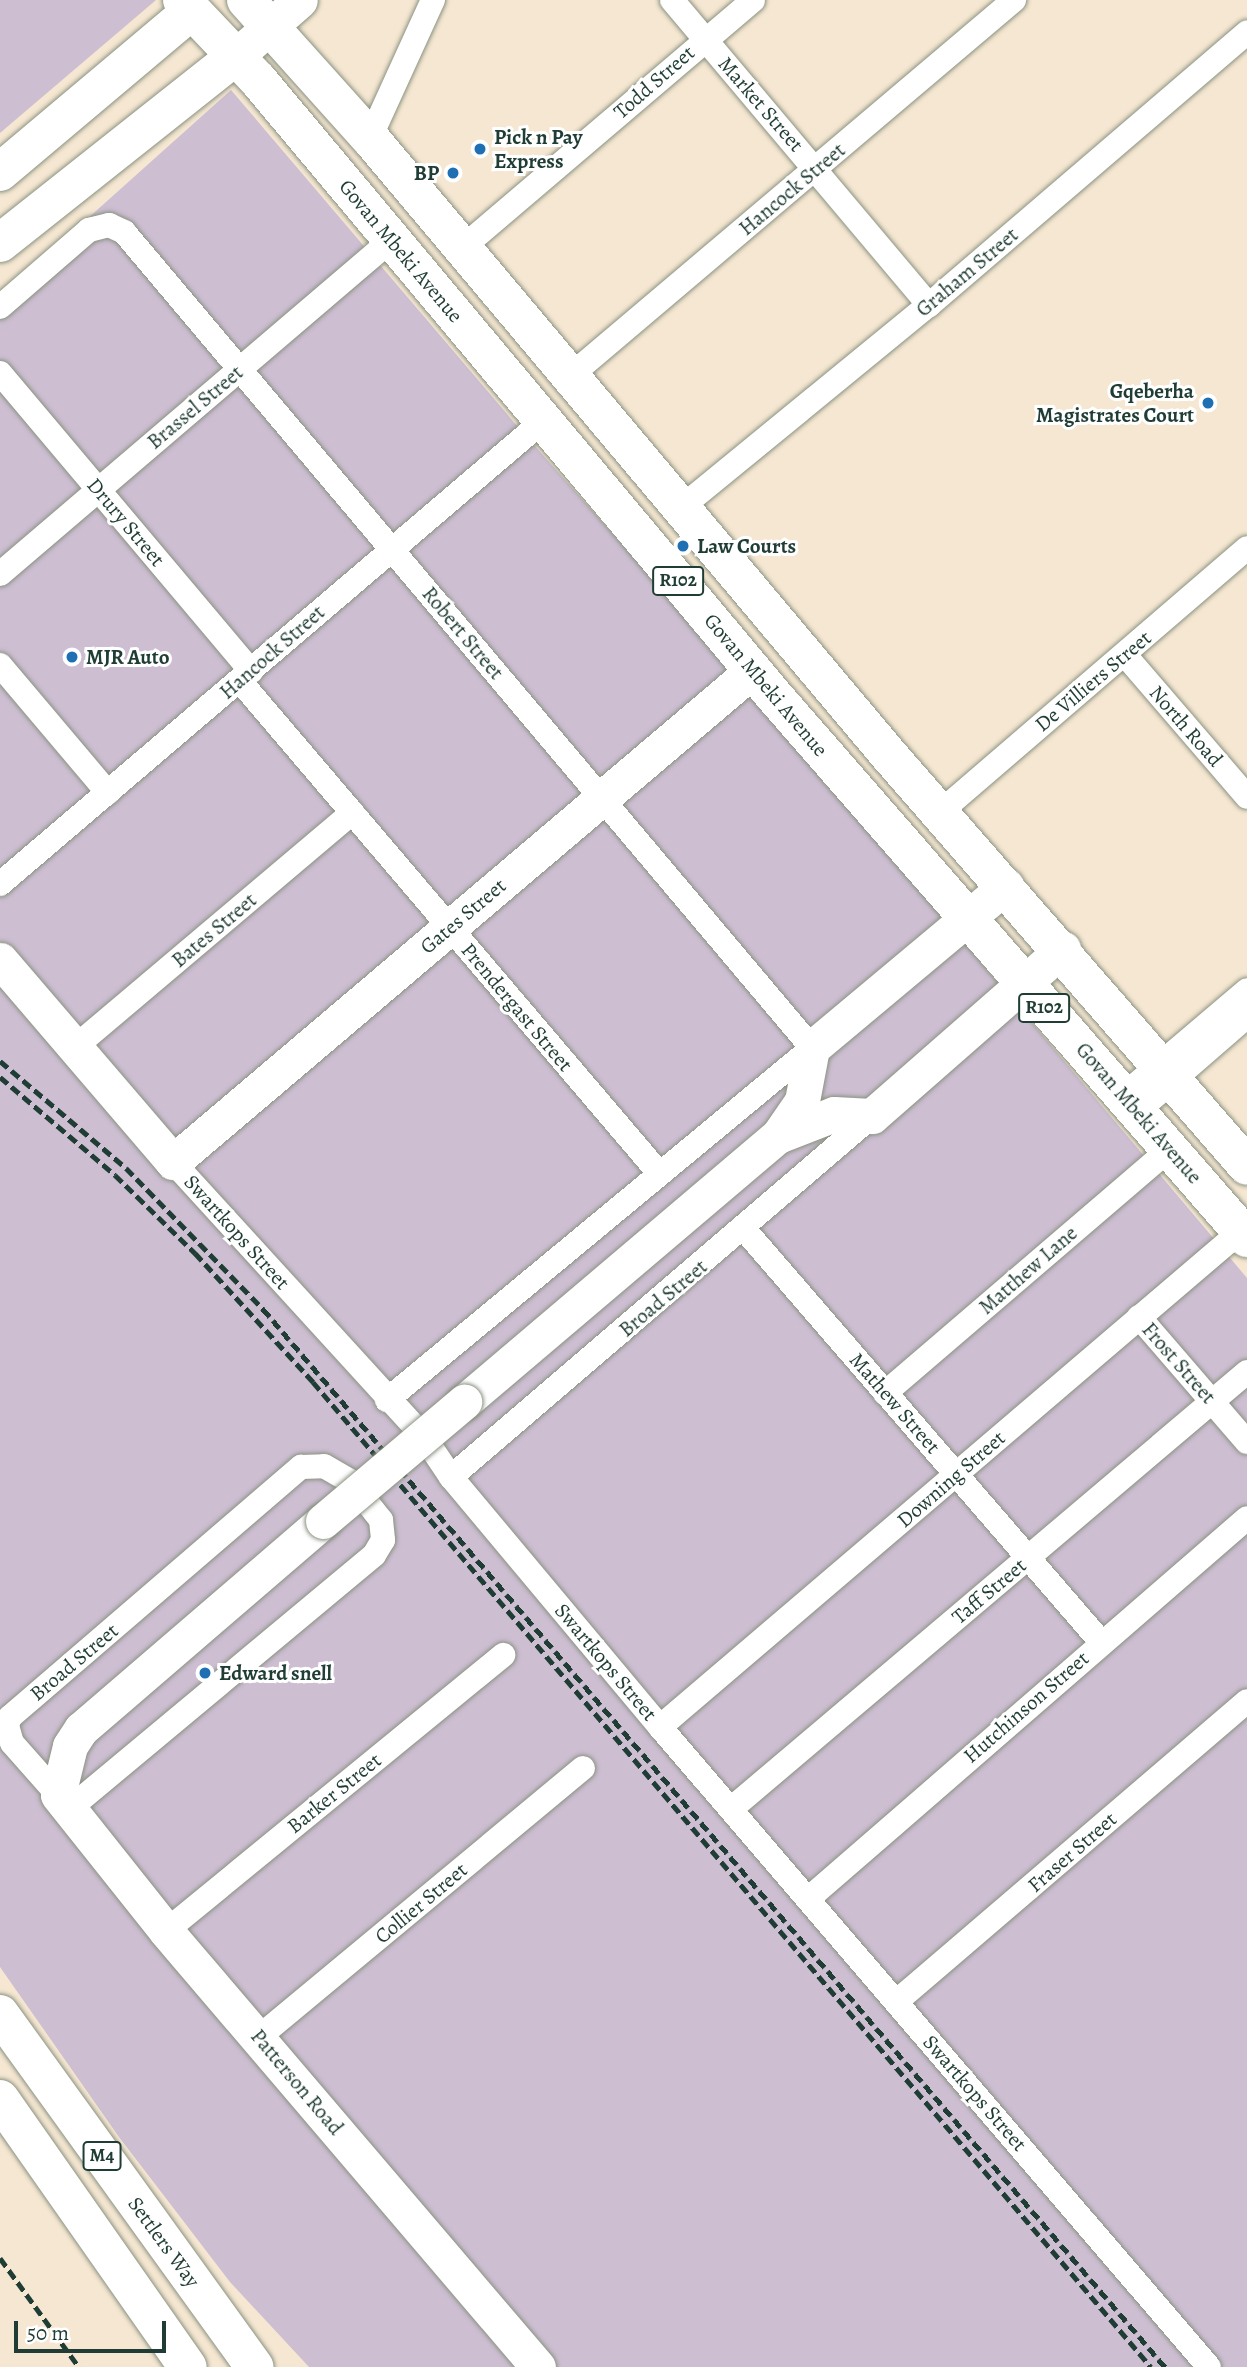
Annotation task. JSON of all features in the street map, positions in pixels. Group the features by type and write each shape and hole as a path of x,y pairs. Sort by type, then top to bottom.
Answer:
{"main road":[{"name":"Govan Mbeki Avenue","path":"192,4 753,670 1023,984 1132,1102 1244,1234"},
{"path":"0,172 192,4"},
{"name":"R102","path":"258,13 370,138 939,813 1063,949 1247,1166"},
{"path":"0,243 57,202 235,57"},
{"path":"0,259 57,202"},
{"name":"Settlers Way","path":"0,2014 255,2367"},
{"name":"M4","path":"0,2099 188,2367"},
{"path":"205,2298 273,2367"}],"street":[{"path":"235,57 258,13 300,0"},
{"path":"370,138 433,0"},
{"name":"Market Street","path":"672,0 929,306"},
{"name":"Todd Street","path":"462,248 704,39 753,0"},
{"name":"Hancock Street","path":"570,376 1014,0"},
{"name":"Graham Street","path":"682,506 929,306 1247,33"},
{"name":"Robert Street","path":"0,307 89,230 109,225 124,232 812,1048"},
{"name":"Brassel Street","path":"0,574 390,241"},
{"name":"Drury Street","path":"0,373 99,490 246,676"},
{"name":"Hancock Street","path":"0,884 544,421"},
{"name":"De Villiers Street","path":"939,813 1247,548"},
{"name":"North Road","path":"1125,655 1247,797"},
{"path":"0,665 108,793"},
{"name":"Gates Street","path":"173,1162 753,670"},
{"name":"Prendergast Street","path":"246,676 352,813 659,1173"},
{"name":"Bates Street","path":"75,1047 352,813"},
{"path":"387,1400 1006,886"},
{"name":"Broad Street","path":"452,1477 744,1229 1063,949"},
{"name":"Swartkops Street","path":"0,960 173,1162 387,1400 424,1437 452,1477 660,1727 1209,2367"},
{"path":"1168,1072 1247,990"},
{"path":"1132,1102 1168,1072 1247,1016"},
{"path":"63,1802 70,1746 81,1729 778,1136 802,1101 812,1048"},
{"path":"778,1136 834,1114 872,1116"},
{"name":"Matthew Lane","path":"885,1392 1171,1148"},
{"name":"Mathew Street","path":"744,1229 1101,1642"},
{"name":"Downing Street","path":"660,1727 1139,1317 1244,1234"},
{"name":"Frost Street","path":"1139,1317 1247,1442"},
{"name":"Taff Street","path":"731,1810 1247,1373"},
{"name":"Broad Street","path":"324,1466 350,1481 381,1520 383,1540 374,1555 63,1802 12,1743 7,1725 10,1717 301,1467 324,1466"},
{"name":"Hutchinson Street","path":"808,1899 1247,1518"},
{"name":"Barker Street","path":"166,1931 503,1655"},
{"name":"Fraser Street","path":"897,2002 1247,1702"},
{"name":"Collier Street","path":"259,2037 583,1768"},
{"name":"Patterson Road","path":"63,1802 166,1931 538,2367"}],"shaded area":[{"path":"0,0 156,0 0,133"},
{"path":"231,90 518,427 747,685 1247,1278 1247,2367 309,2367 230,2282 119,2137 0,1967 0,297"}],"railway":[{"path":"0,1061 126,1168 263,1309 1165,2367"},
{"path":"0,1077 115,1175 195,1253 313,1382 1151,2367"},
{"path":"0,2258 79,2367"}],"place":[{"name":"Pick n Pay Express","path":"480,149"},
{"name":"BP","path":"453,173"},
{"name":"Gqeberha Magistrates Court","path":"1208,403"},
{"name":"Law Courts","path":"683,546"},
{"name":"MJR Auto","path":"72,657"},
{"name":"Edward snell","path":"205,1673"}]}
